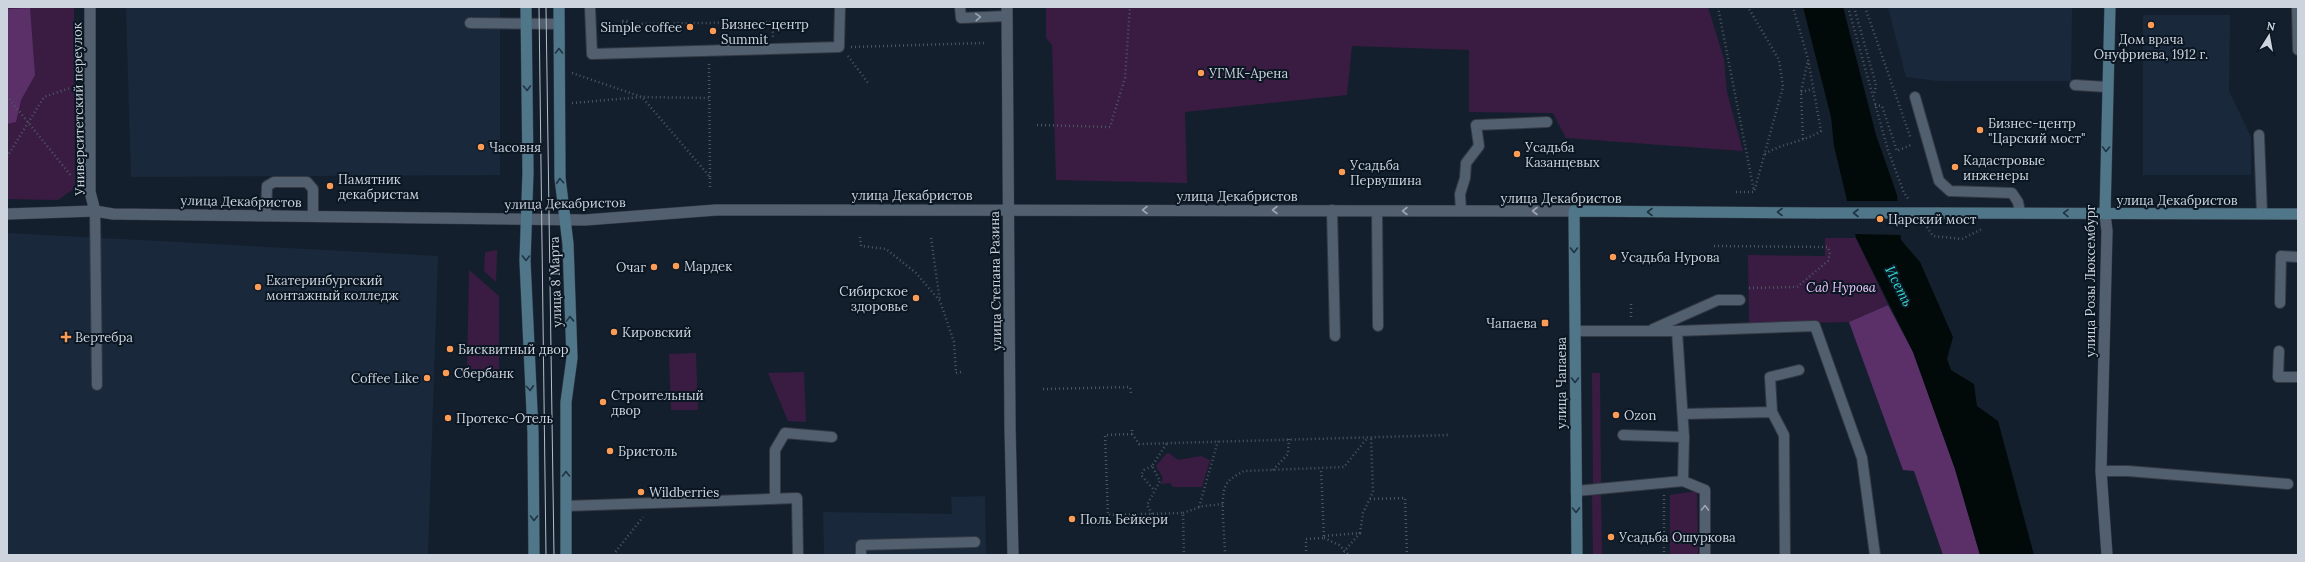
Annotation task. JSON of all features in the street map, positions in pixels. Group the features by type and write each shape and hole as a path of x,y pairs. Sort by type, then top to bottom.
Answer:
{"main road":[{"name":"улица 8 Марта","path":"526,7 527,219 525,262 533,432 534,555"},
{"name":"улица 8 Марта","path":"559,7 560,178 568,244 572,358 566,402 566,555"},
{"name":"улица Розы Люксембург","path":"2105,214 2110,7"},
{"name":"улица Декабристов","path":"1574,211 2298,214"},
{"name":"улица Чапаева","path":"1574,211 1577,555"}],"street":[{"name":"Университетский переулок","path":"90,7 90,192 95,211"},
{"name":"улица Степана Разина","path":"1007,11 1008,209 1014,555"},
{"name":"улица Декабристов","path":"7,214 95,211 113,214 565,220 716,210 1008,209 1574,211"},
{"name":"улица Розы Люксембург","path":"2105,214 2107,231 2101,471 2107,555"}],"lane":[{"path":"590,7 592,54 839,47 840,7"},
{"path":"960,7 961,18 1007,11"},
{"path":"2297,7 2298,50"},
{"path":"470,23 559,24"},
{"path":"2075,85 2108,86"},
{"path":"1915,97 1939,181 1950,191 2012,193 2018,202 2020,212"},
{"path":"1461,211 1460,194 1465,178 1466,163 1479,146 1476,125 1547,122"},
{"path":"2259,135 2262,214"},
{"path":"266,215 267,186 274,182 307,182 313,190 313,216"},
{"path":"1332,210 1335,336"},
{"path":"95,211 97,385"},
{"path":"1377,211 1378,326"},
{"path":"2280,303 2281,256 2298,256"},
{"path":"1649,331 1718,300 1740,300"},
{"path":"1575,331 1677,331 1815,326 1862,458 1875,555"},
{"path":"1677,331 1684,437 1683,481"},
{"path":"2279,351 2278,377 2298,377"},
{"path":"1785,555 1784,435 1772,412 1770,377 1799,370"},
{"path":"1683,414 1772,412"},
{"path":"775,499 775,450 785,433 832,437"},
{"path":"1623,435 1684,437"},
{"path":"2101,471 2128,471 2288,484"},
{"path":"1576,491 1683,481 1705,490 1705,555"},
{"path":"566,506 797,498 798,555"},
{"path":"861,555 861,545 975,542"}],"path":[{"path":"1037,125 1110,126 1125,78 1130,7"},
{"path":"1718,7 1754,192"},
{"path":"1748,7 1779,60 1783,87 1754,192"},
{"path":"1765,154 1774,148 1809,138 1821,131 1808,59 1793,7"},
{"path":"1848,7 1888,150 1904,193"},
{"path":"1854,7 1876,85 1874,98"},
{"path":"609,25 772,22 773,38"},
{"path":"621,25 623,28 632,28 632,24"},
{"path":"855,46 984,43"},
{"path":"1803,139 1801,92 1808,59"},
{"path":"855,63 868,83"},
{"path":"709,67 710,189"},
{"path":"570,72 642,97 710,177"},
{"path":"7,157 27,122 44,97 70,88"},
{"path":"1801,92 1813,90"},
{"path":"7,96 72,177"},
{"path":"570,104 642,97 709,98"},
{"path":"1875,105 1882,106 1897,151 1913,144"},
{"path":"1736,192 1754,192"},
{"path":"860,237 861,246 886,249 916,273 940,301"},
{"path":"931,238 940,301 954,342 956,373 961,372"},
{"path":"1714,246 1828,247 1830,254 1828,261 1797,287 1746,288 1740,300"},
{"path":"1043,389 1130,387 1131,394"},
{"path":"1224,504 1199,507 1183,513 1108,515 1105,434 1132,432 1139,444 1450,435"},
{"path":"1225,555 1225,486 1233,477 1244,471 1344,467 1370,437"},
{"path":"1341,555 1346,552 1360,533 1363,513 1373,492 1370,437"},
{"path":"1273,470 1288,454 1289,439"},
{"path":"1199,507 1218,441"},
{"path":"1154,490 1141,475 1144,470 1152,466 1167,443"},
{"path":"1152,466 1160,481 1147,505 1152,514"},
{"path":"1321,468 1324,537"},
{"path":"1664,483 1664,555"},
{"path":"1370,499 1405,498 1407,555"},
{"path":"613,555 655,502"},
{"path":"1183,513 1184,555"},
{"path":"1306,555 1306,539 1360,533"},
{"path":"1324,537 1339,546 1349,555"}],"shaded area":[{"path":"126,7 500,7 500,175 131,177"},
{"path":"1888,7 2072,7 2071,81 1938,81 1906,77"},
{"path":"30,8 35,75 21,100 16,122 7,124 7,9"},
{"path":"2143,15 2230,15 2229,91 2251,137 2251,175 2143,175"},
{"path":"7,233 438,256 428,555 7,555"},
{"path":"1888,305 1913,352 1955,469 1980,555 1943,555 1914,471 1903,470 1849,322"},
{"path":"985,496 986,555 824,555 823,512 952,514 951,497"}],"green space":[{"path":"7,7 74,7 75,188 58,200 7,199"},
{"name":"УГМК-Арена","path":"1046,7 1708,7 1724,59 1727,92 1743,151 1566,138 1553,113 1469,112 1469,50 1352,46 1347,95 1185,112 1187,183 1056,180 1052,45 1046,38"},
{"name":"Сад Нурова","path":"1825,238 1856,238 1888,305 1849,322 1749,324 1748,255 1825,256"},
{"path":"497,250 496,282 484,271 485,252"},
{"path":"469,270 499,296 499,374 467,373"},
{"path":"696,353 698,410 671,410 669,354"},
{"path":"804,372 806,422 788,421 768,373"},
{"path":"1592,373 1600,373 1601,484 1593,484"},
{"path":"1169,453 1178,460 1201,456 1210,460 1202,487 1173,487 1170,483 1161,484 1163,478 1156,466 1166,454"},
{"path":"1697,491 1698,555 1670,555 1670,495"},
{"path":"1592,495 1601,495 1602,555 1593,555"}],"water":[{"name":"Исеть","path":"1803,7 1843,7 1876,135 1897,195 1901,240 1920,262 1953,337 1947,359 1951,370 1974,384 1977,406 1998,421 2034,555 1980,555 1955,469 1913,352 1856,238 1834,146 1831,117"}],"pier":[{"path":"1846,201 1899,201 1902,235 1853,234"}],"tram line":[{"path":"539,7 546,555"},
{"path":"546,7 554,555"}],"place":[{"name":"Дом врача Онуфриева, 1912 г.","path":"2151,25"},
{"name":"Simple coffee","path":"690,27"},
{"name":"Бизнес-центр Summit","path":"713,31"},
{"name":"УГМК-Арена","path":"1201,73"},
{"name":"Бизнес-центр \"Царский мост\"","path":"1980,130"},
{"name":"Часовня","path":"481,147"},
{"name":"Усадьба Казанцевых","path":"1517,154"},
{"name":"Кадастровые инженеры","path":"1955,167"},
{"name":"Усадьба Первушина","path":"1342,172"},
{"name":"Памятник декабристам","path":"330,186"},
{"name":"Царский мост","path":"1880,219"},
{"name":"Усадьба Нурова","path":"1613,257"},
{"name":"Мардек","path":"676,266"},
{"name":"Очаг","path":"654,267"},
{"name":"Екатеринбургский монтажный колледж","path":"258,287"},
{"name":"Сибирское здоровье","path":"916,298"},
{"name":"Чапаева","path":"1545,323"},
{"name":"Кировский","path":"614,332"},
{"name":"Вертебра","path":"66,337"},
{"name":"Бисквитный двор","path":"450,349"},
{"name":"Сбербанк","path":"446,373"},
{"name":"Coffee Like","path":"427,378"},
{"name":"Строительный двор","path":"603,402"},
{"name":"Ozon","path":"1616,415"},
{"name":"Протекс-Отель","path":"448,418"},
{"name":"Бристоль","path":"610,451"},
{"name":"Wildberries","path":"641,492"},
{"name":"Поль Бейкери","path":"1072,519"},
{"name":"Усадьба Ошуркова","path":"1611,537"}]}
